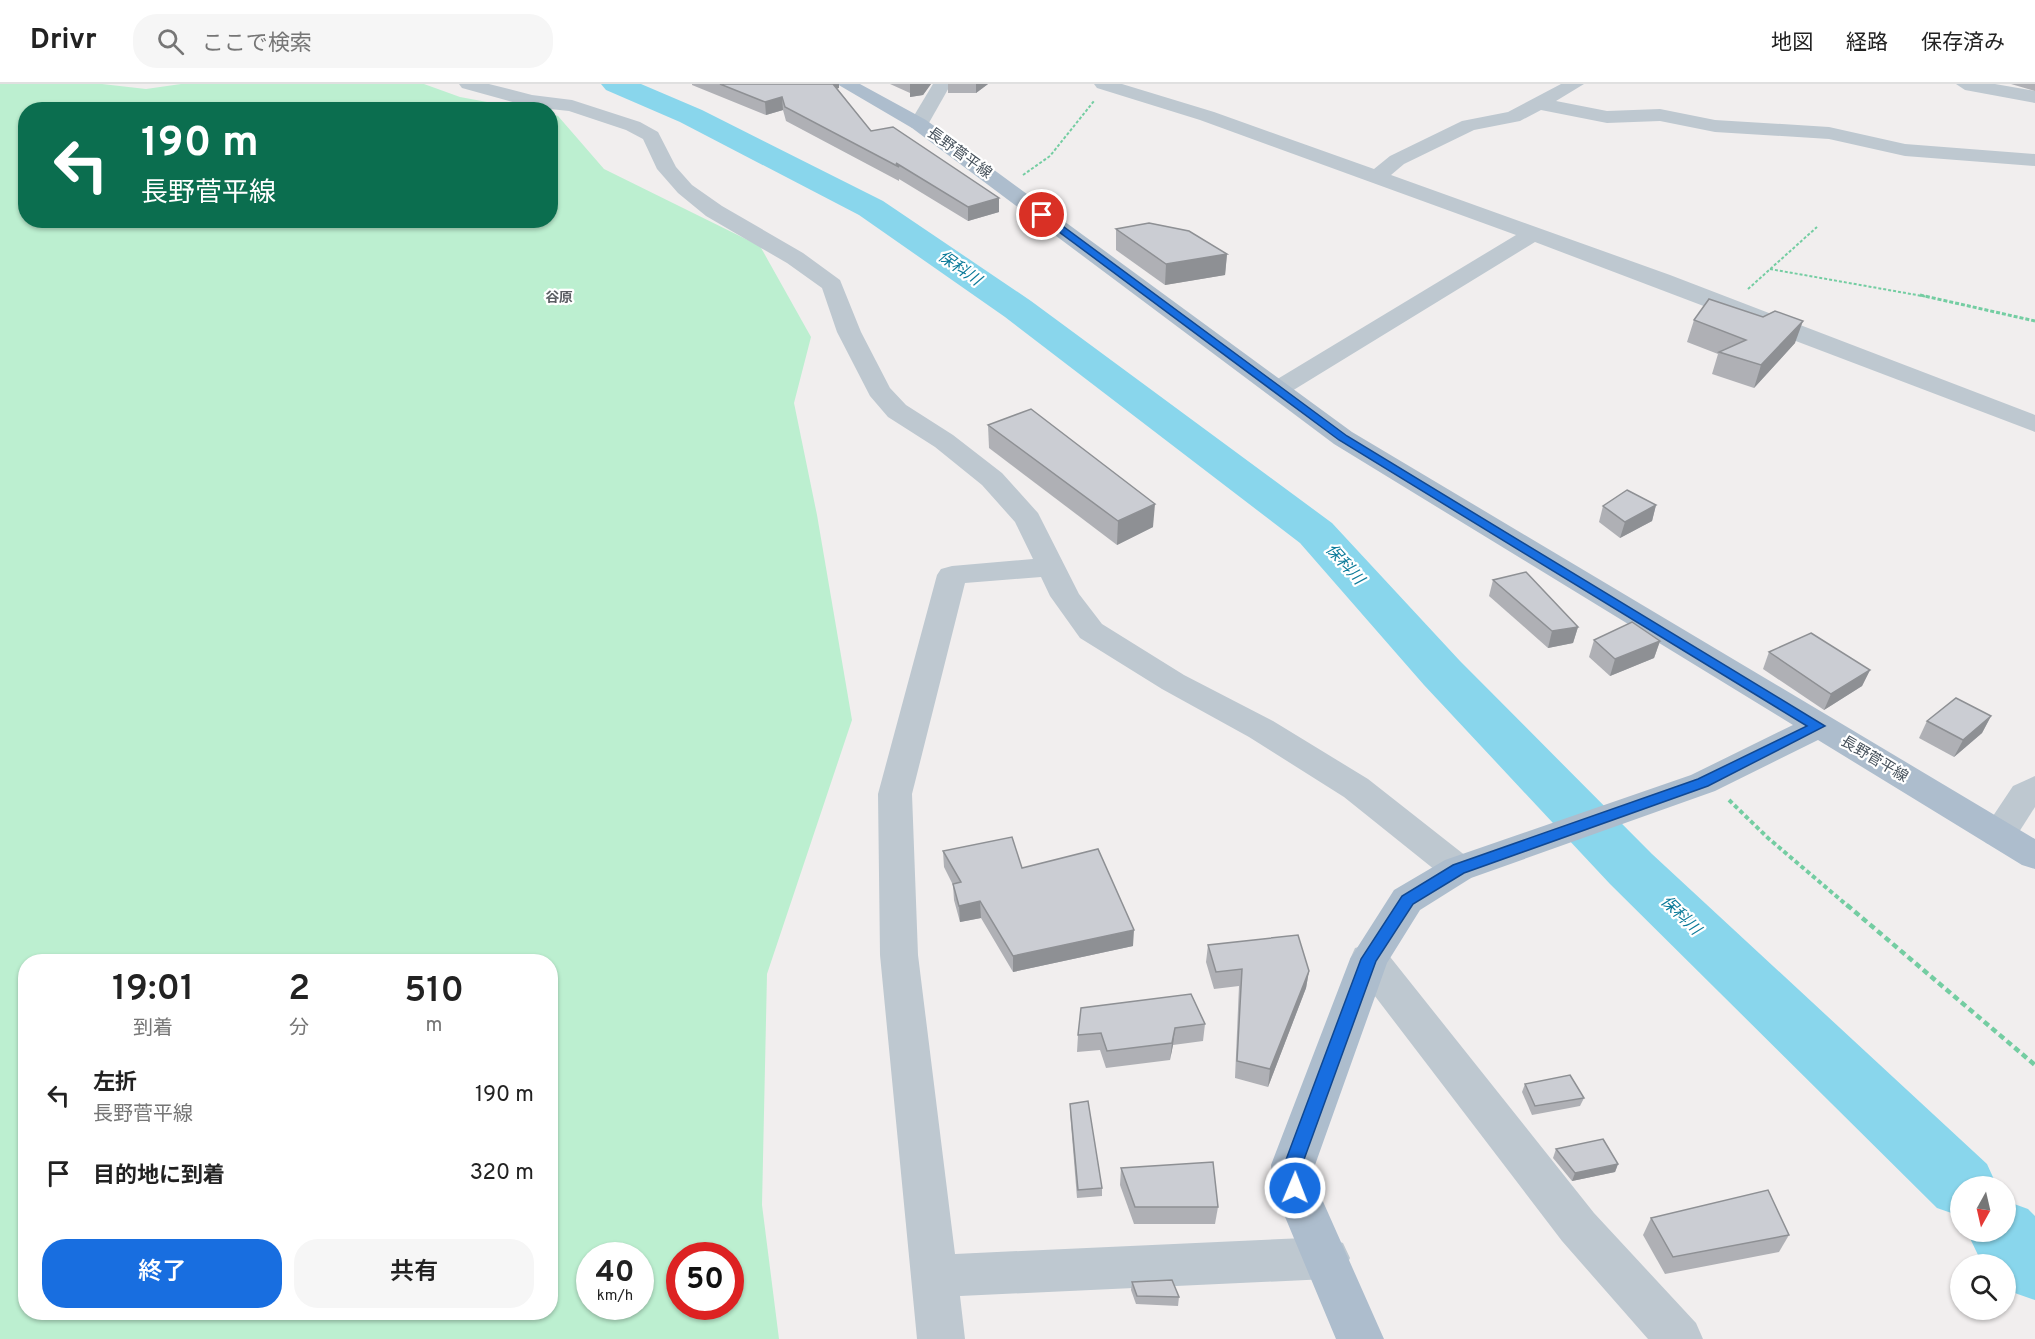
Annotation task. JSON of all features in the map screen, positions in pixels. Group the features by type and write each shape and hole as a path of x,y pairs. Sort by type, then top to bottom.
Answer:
{"main road":[{"name":"長野菅平線","path":"846,84 919,124 1343,438 2035,856"},
{"path":"1360,1339 1295,1188 1293,1165 1369,959 1407,900 1458,869 1706,781 1818,726"}],"street":[{"path":"468,84 539,102"},
{"path":"919,124 942,84"},
{"path":"1378,176 1397,160 1469,125 1513,117 1535,103 1575,84"},
{"path":"1965,84 2035,97"},
{"path":"1106,85 1207,116 1378,176 1531,235 1729,306 2035,424"},
{"path":"1535,103 1607,117 1660,115 1714,126 1829,134 1905,150 2035,160"},
{"path":"558,104 572,106 633,126 651,136 667,169 685,189 714,211 795,258 832,285 849,332 879,391 897,411 944,441 992,479 1028,519 1049,567 1065,596 1091,632 1173,682 1261,729 1346,782 1458,869"},
{"path":"1278,389 1531,235"},
{"path":"941,1339 932,1276 900,955 895,794 952,575 1049,567"},
{"path":"1999,834 2025,795 2035,788"},
{"path":"1369,959 1578,1227 1679,1339"},
{"path":"932,1276 1327,1258"}],"path":[{"path":"1006,188 1050,156 1106,85"},
{"path":"1729,306 1817,227"},
{"path":"1770,269 1982,306 2035,321"},
{"path":"1706,781 1768,838 2035,1065"}],"green space":[{"path":"0,84 102,84 146,89 181,84 424,84 460,97 487,102 18,102 18,228 558,228 558,116 604,169 760,246 811,337 794,403 817,515 852,720 767,974 762,1205 779,1339 0,1339"}],"building":[{"path":"720,84 833,84 871,131 893,127 999,198 968,207 896,163 899,167 785,107 782,97 765,102"},
{"path":"1149,223 1189,231 1227,254 1166,264 1116,229"},
{"path":"1709,299 1763,317 1775,311 1803,321 1761,365 1719,352 1746,340 1694,320"},
{"path":"1031,409 1155,504 1118,521 988,425"},
{"path":"1627,490 1656,505 1625,522 1603,506"},
{"path":"1526,572 1578,627 1552,631 1493,580"},
{"path":"1632,622 1660,641 1615,659 1594,640"},
{"path":"1811,633 1870,670 1831,694 1769,652"},
{"path":"1956,698 1991,716 1963,740 1927,721"},
{"path":"1012,837 1022,868 1098,849 1134,930 1013,956 980,901 959,906 953,884 961,882 943,851"},
{"path":"1298,935 1309,971 1270,1069 1237,1061 1242,969 1216,972 1208,945"},
{"path":"1191,994 1205,1024 1175,1028 1172,1043 1107,1051 1101,1033 1078,1035 1081,1008"},
{"path":"1570,1075 1584,1098 1535,1106 1525,1084"},
{"path":"1088,1101 1102,1188 1078,1190 1070,1104"},
{"path":"1603,1139 1618,1164 1575,1173 1556,1149"},
{"path":"1213,1162 1218,1207 1135,1207 1121,1168"},
{"path":"1768,1190 1789,1235 1673,1257 1651,1218"},
{"path":"1172,1280 1179,1297 1137,1296 1132,1282"}],"waterway":[{"name":"保科川","path":"616,84 691,116 871,208 1018,309 1316,533 1442,673 1631,869 1952,1176"},
{"name":"保科川","path":"2012,1242 2035,1267"}],"district":[{"name":"谷原","path":"559,298"}],"route":[{"path":"1042,215 1343,438 1818,726 1703,783 1458,869 1407,900 1369,959 1293,1165 1295,1188"}]}
